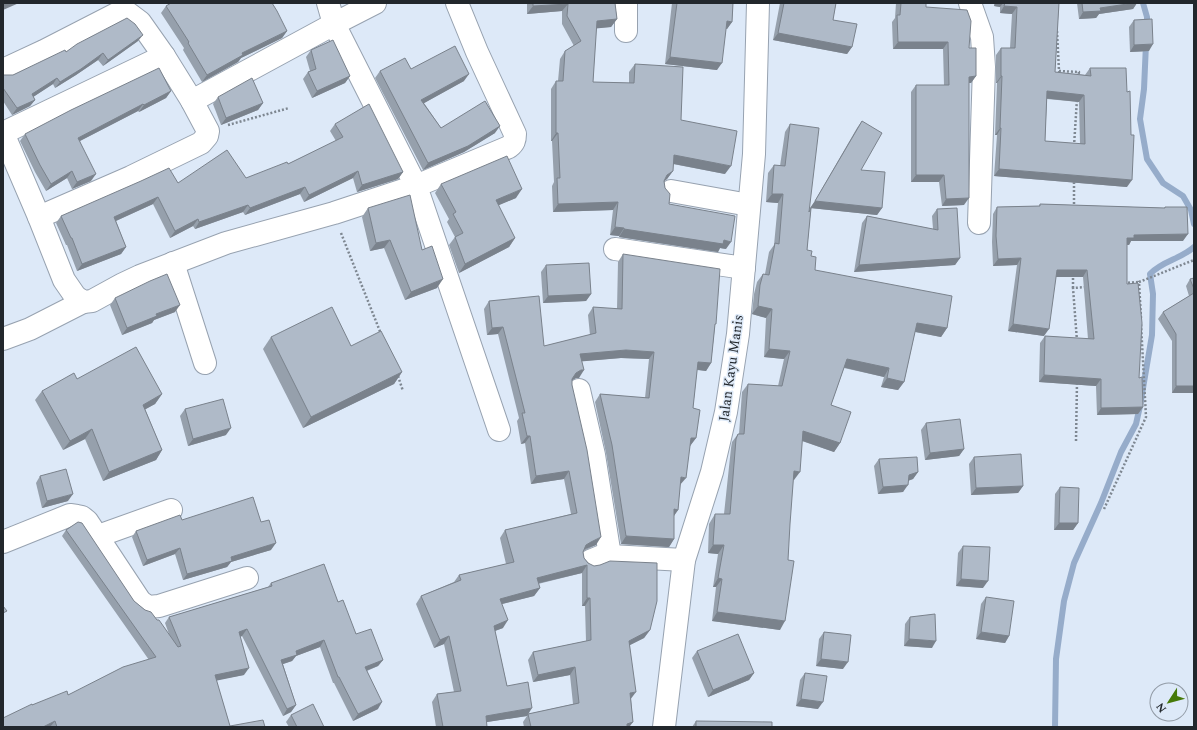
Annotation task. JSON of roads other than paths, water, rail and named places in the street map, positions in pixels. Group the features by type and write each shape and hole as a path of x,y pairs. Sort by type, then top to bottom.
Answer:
{"street":[{"path":"328,3 334,24 416,186 499,430"},
{"path":"192,101 375,3"},
{"path":"3,339 30,329 82,302 92,301 123,284 173,263 226,244 334,213 416,186 510,147 515,140 515,134 476,52 458,3"},
{"path":"626,3 626,31"},
{"name":"Jalan Kayu Manis","path":"664,727 684,560 712,472 726,412 738,334 754,154 758,3"},
{"path":"970,3 982,37 984,67 979,223"},
{"path":"3,70 44,51 122,10 140,22 164,56 192,101 208,131 207,136 201,143 131,177 39,217"},
{"path":"82,302 75,296 64,280 3,133 164,56"},
{"path":"671,191 749,205"},
{"path":"615,249 744,268"},
{"path":"173,263 205,363"},
{"path":"579,390 594,455 600,559 684,560"},
{"path":"98,536 171,510"},
{"path":"3,542 70,515 82,517 87,521 98,536 140,601 148,607 159,606 247,578"}],"waterway":[{"path":"1143,3 1147,17 1147,27"},
{"path":"1146,44 1144,89 1140,119 1147,159 1163,183 1183,196 1191,210 1194,224"},
{"path":"1055,727 1056,659 1064,601 1074,563 1101,503 1121,452 1136,424 1140,406 1152,335 1153,294 1150,274 1160,266 1194,247"}]}
